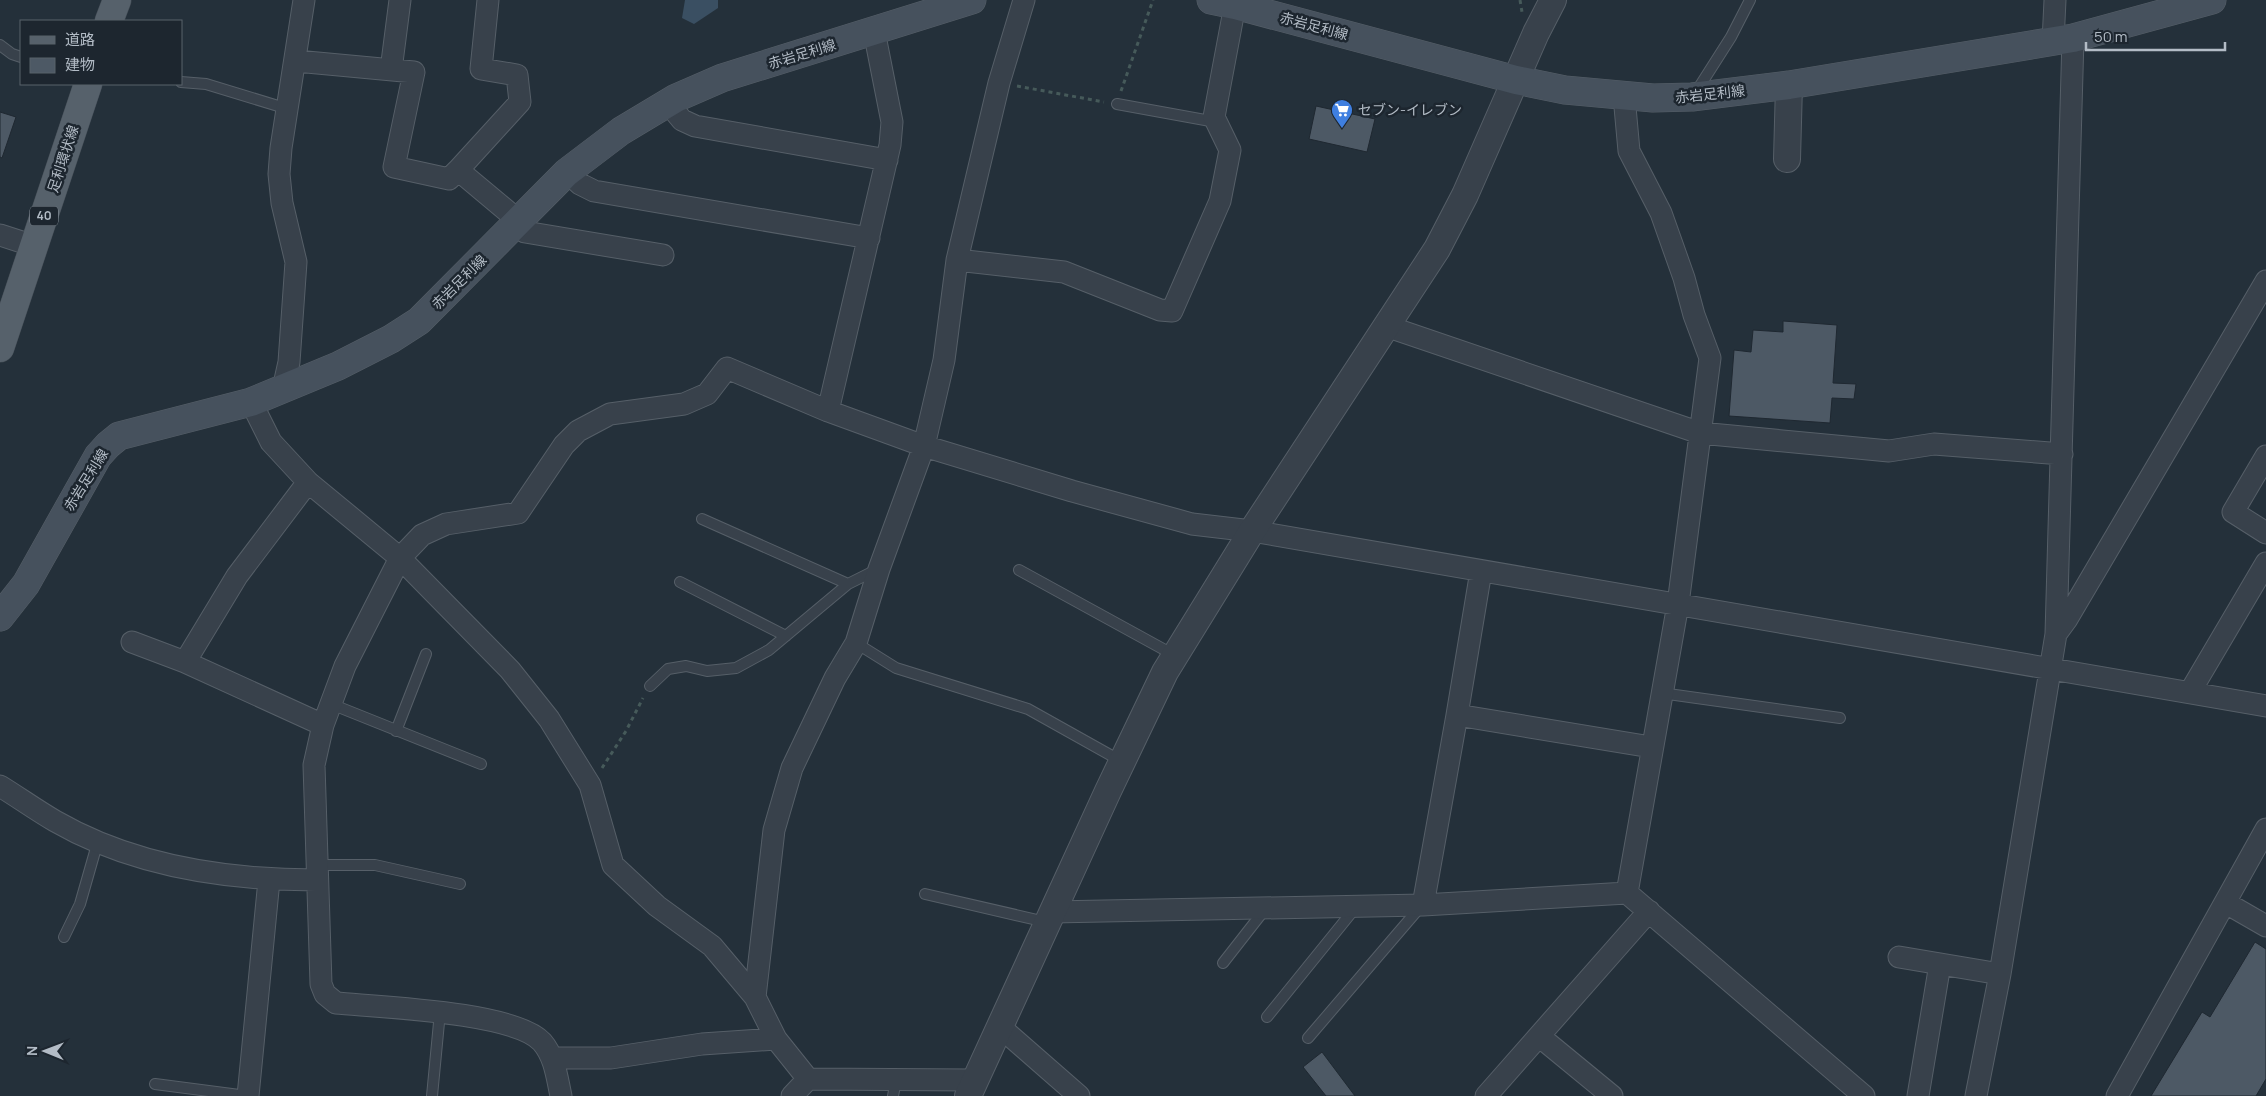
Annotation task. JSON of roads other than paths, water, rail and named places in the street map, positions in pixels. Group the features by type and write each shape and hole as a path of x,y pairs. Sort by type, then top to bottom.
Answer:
{"main road":[{"path":"109,20 117,0"},
{"name":"赤岩足利線","path":"0,617 26,584 98,456 119,436 251,402 338,366 390,339 419,321 567,172 621,131 668,103 722,78 972,0"},
{"name":"赤岩足利線","path":"1223,2 1516,80 1565,90 1624,96 1692,97 1789,85 2063,40 2212,0"},
{"name":"足利環状線","path":"0,348 88,85"}],"street":[{"path":"283,389 289,362 296,262 282,204 279,174 304,0"},
{"path":"391,70 400,0"},
{"path":"296,61 414,72 394,167 449,179 520,102 516,75 481,69 488,0"},
{"path":"755,997 774,830 792,768 835,678 856,643 879,569 924,446 944,360 957,260 999,83 1024,0"},
{"path":"251,402 271,442 308,482 400,558 510,670 549,720 590,785 613,865 657,906 712,946 755,997 776,1039 808,1080 894,1088 971,1088 1165,672 1252,532 1437,248 1465,195 1536,33 1553,0"},
{"path":"1976,1096 2000,974 2056,634 2062,454 2063,40 2055,0"},
{"path":"957,260 1064,272 1160,310 1172,310 1220,201 1230,150 1214,117 1223,2"},
{"path":"828,410 890,145 892,122 874,32"},
{"path":"1787,159 1789,85"},
{"path":"1624,96 1629,151 1661,213 1710,358 1678,604 1651,747 1627,894"},
{"path":"668,103 682,120 695,126 887,160"},
{"path":"458,170 519,221 525,232 663,256"},
{"path":"567,172 580,184 594,191 869,238"},
{"path":"0,235 34,246"},
{"path":"2056,634 2067,620 2266,281"},
{"path":"1386,326 1700,433 1889,451 1934,444 2062,454"},
{"path":"561,1096 552,1058 541,1041 522,1029 457,1013 336,1003 326,994 321,984 314,764 323,725 345,666 400,558 422,535 446,524 518,513 564,445 578,431 610,414 684,404 707,394 727,368 828,410 924,446 1072,491 1192,524 1252,532 1678,604 2266,706"},
{"path":"2266,456 2233,512 2266,533"},
{"path":"184,662 237,576 308,482"},
{"path":"2190,692 2266,563"},
{"path":"1423,905 1481,571"},
{"path":"132,642 184,662 323,725"},
{"path":"1456,715 1651,747"},
{"path":"0,786 56,821 98,841 175,867 269,880 316,872"},
{"path":"2117,1096 2266,829"},
{"path":"247,1096 269,880"},
{"path":"1050,917 1266,908 1423,905 1627,894 1864,1096"},
{"path":"2226,903 2266,926"},
{"path":"1486,1096 1648,911"},
{"path":"1899,957 2000,974"},
{"path":"1918,1096 1940,964"},
{"path":"999,1026 1079,1096"},
{"path":"1539,1036 1612,1096"},
{"path":"552,1058 611,1058 702,1044 776,1039"},
{"path":"792,1096 808,1080"}],"lane":[{"path":"1692,97 1731,37 1750,0"},
{"path":"0,45 12,54 20,57"},
{"path":"182,82 206,84 288,108"},
{"path":"1117,104 1216,122"},
{"path":"702,519 848,584"},
{"path":"650,686 668,669 686,666 707,671 736,668 769,650 848,584 879,569"},
{"path":"1019,570 1175,656"},
{"path":"680,582 786,636"},
{"path":"856,643 896,668 1028,709 1122,762"},
{"path":"396,730 426,654"},
{"path":"1661,693 1840,718"},
{"path":"331,704 481,764"},
{"path":"64,937 80,904 98,841"},
{"path":"316,872 374,865 460,884"},
{"path":"925,894 1050,917"},
{"path":"1308,1038 1423,905"},
{"path":"1267,1017 1357,906"},
{"path":"1223,963 1266,908"},
{"path":"432,1096 440,1012"},
{"path":"155,1084 247,1096"}],"water":[{"path":"685,0 718,0 718,8 694,24 682,18"}],"place":[{"name":"セブン-イレブン","path":"1342,129"}]}
